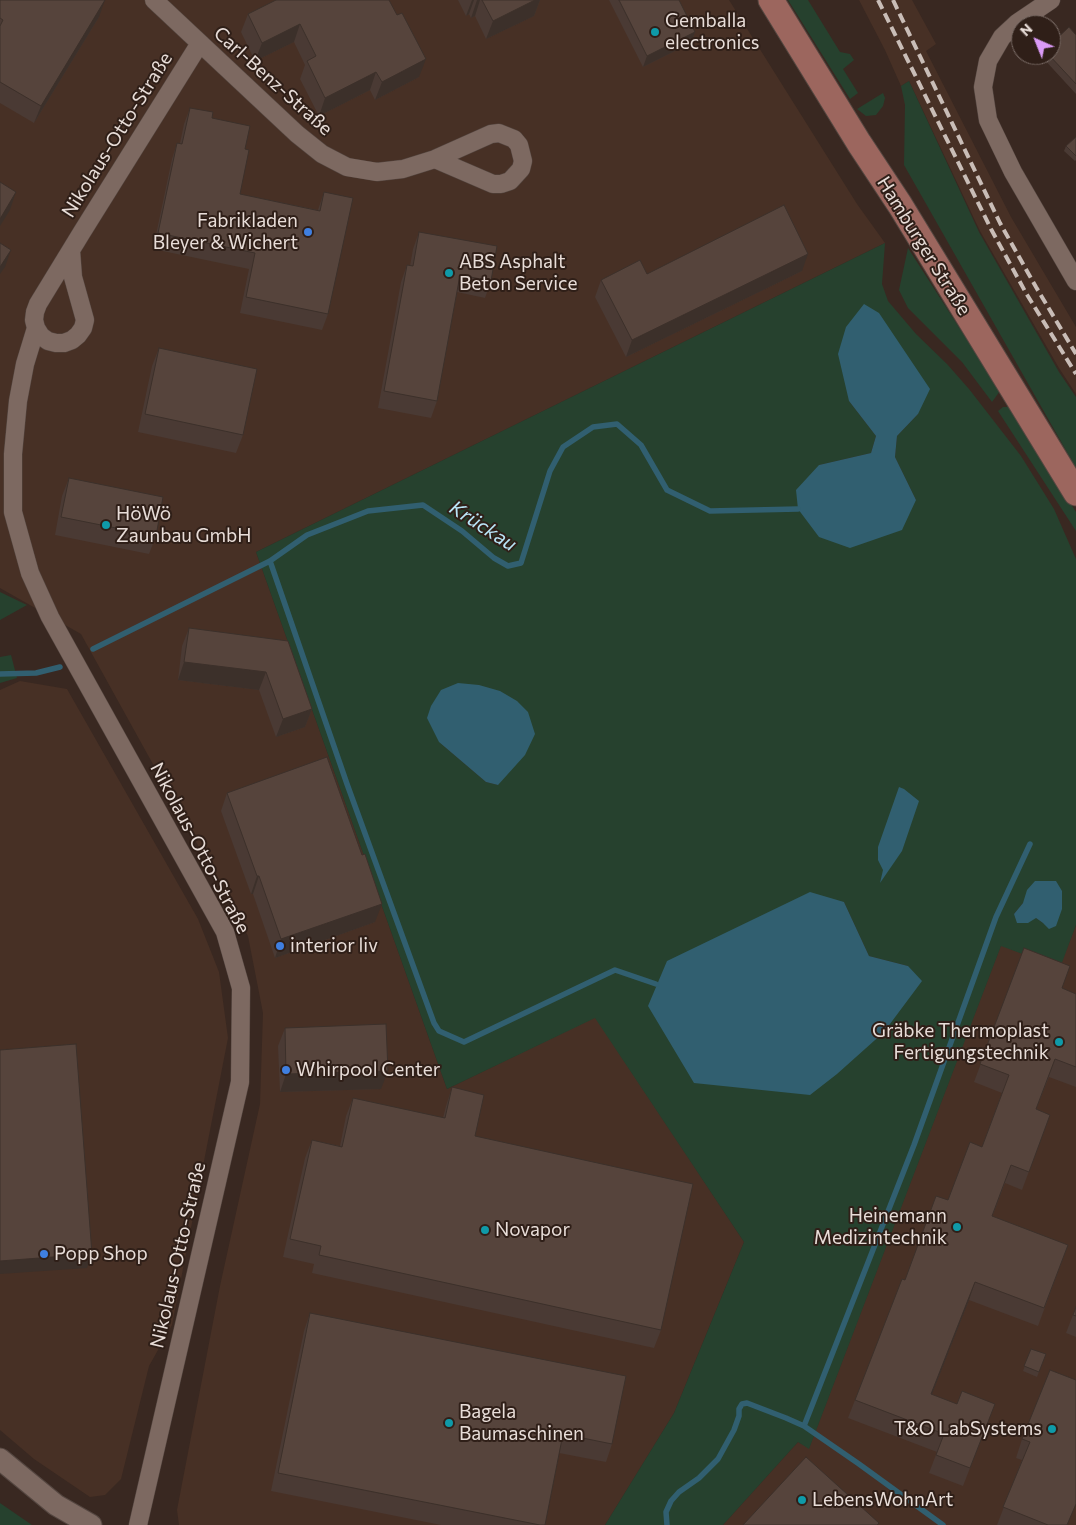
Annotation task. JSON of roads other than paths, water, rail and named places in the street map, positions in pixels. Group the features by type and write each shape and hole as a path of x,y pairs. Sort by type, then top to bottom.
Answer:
{"main road":[{"name":"Hamburger Straße","path":"771,0 858,143 900,205 1076,493"}],"street":[{"name":"Carl-Benz-Straße","path":"154,0 322,154 347,166 377,172 403,169 435,159"},
{"path":"1051,0 1017,23 1002,37 988,61 982,88 988,120 1012,172 1076,281"},
{"name":"Nikolaus-Otto-Straße","path":"138,1525 240,1082 241,988 225,932 54,625 30,574 13,512 13,454 20,392 25,364 36,328 34,320 38,304 200,43"},
{"path":"36,328 41,336 48,341 56,343 72,340 83,328 85,320 73,277 71,250"},
{"path":"0,1459 56,1505 91,1525"}],"water":[{"path":"864,304 879,313 930,389 918,414 897,436 895,457 916,500 902,530 850,548 819,537 798,509 796,490 819,465 871,453 876,436 849,401 838,354 846,327"},
{"path":"458,683 479,685 500,691 517,701 528,712 535,734 525,755 498,785 486,782 439,742 427,718 431,706 441,690"},
{"path":"899,787 919,801 902,851 880,883 883,870 878,860 878,847"},
{"path":"1035,881 1056,881 1062,891 1062,909 1056,926 1049,929 1036,918 1028,923 1017,923 1014,914 1023,903 1027,890"},
{"path":"810,892 844,902 869,956 908,966 922,981 884,1032 837,1074 810,1095 694,1083 648,1006 667,961"}],"waterway":[{"name":"Krückau","path":"93,649 270,561 307,535 368,511 423,505 462,531 494,558 508,566 521,563 550,471 563,447 593,427 617,424 641,445 667,490 710,511 798,509"},
{"path":"270,561 347,784 434,1023 439,1031 464,1042 615,970 656,984"},
{"name":"Krückau","path":"0,674 36,673 60,667"},
{"path":"667,1525 666,1512 671,1501 679,1492 699,1478 718,1459 734,1430 742,1404 747,1403 804,1426 914,1145 996,917 1030,844"},
{"path":"804,1426 943,1525"}],"railway":[{"path":"878,0 991,229 1026,293 1076,374"},
{"path":"893,0 1000,223 1076,354"}],"place":[{"name":"Gemballa electronics","path":"655,32"},
{"name":"Fabrikladen Bleyer & Wichert","path":"308,232"},
{"name":"ABS Asphalt Beton Service","path":"449,273"},
{"name":"HöWö Zaunbau GmbH","path":"106,525"},
{"name":"interior liv","path":"280,946"},
{"name":"Gräbke Thermoplast Fertigungstechnik","path":"1059,1042"},
{"name":"Whirpool Center","path":"286,1070"},
{"name":"Heinemann Medizintechnik","path":"957,1227"},
{"name":"Novapor","path":"485,1230"},
{"name":"Popp Shop","path":"44,1254"},
{"name":"Bagela Baumaschinen","path":"449,1423"},
{"name":"T&O LabSystems","path":"1052,1429"},
{"name":"LebensWohnArt","path":"802,1500"}]}
